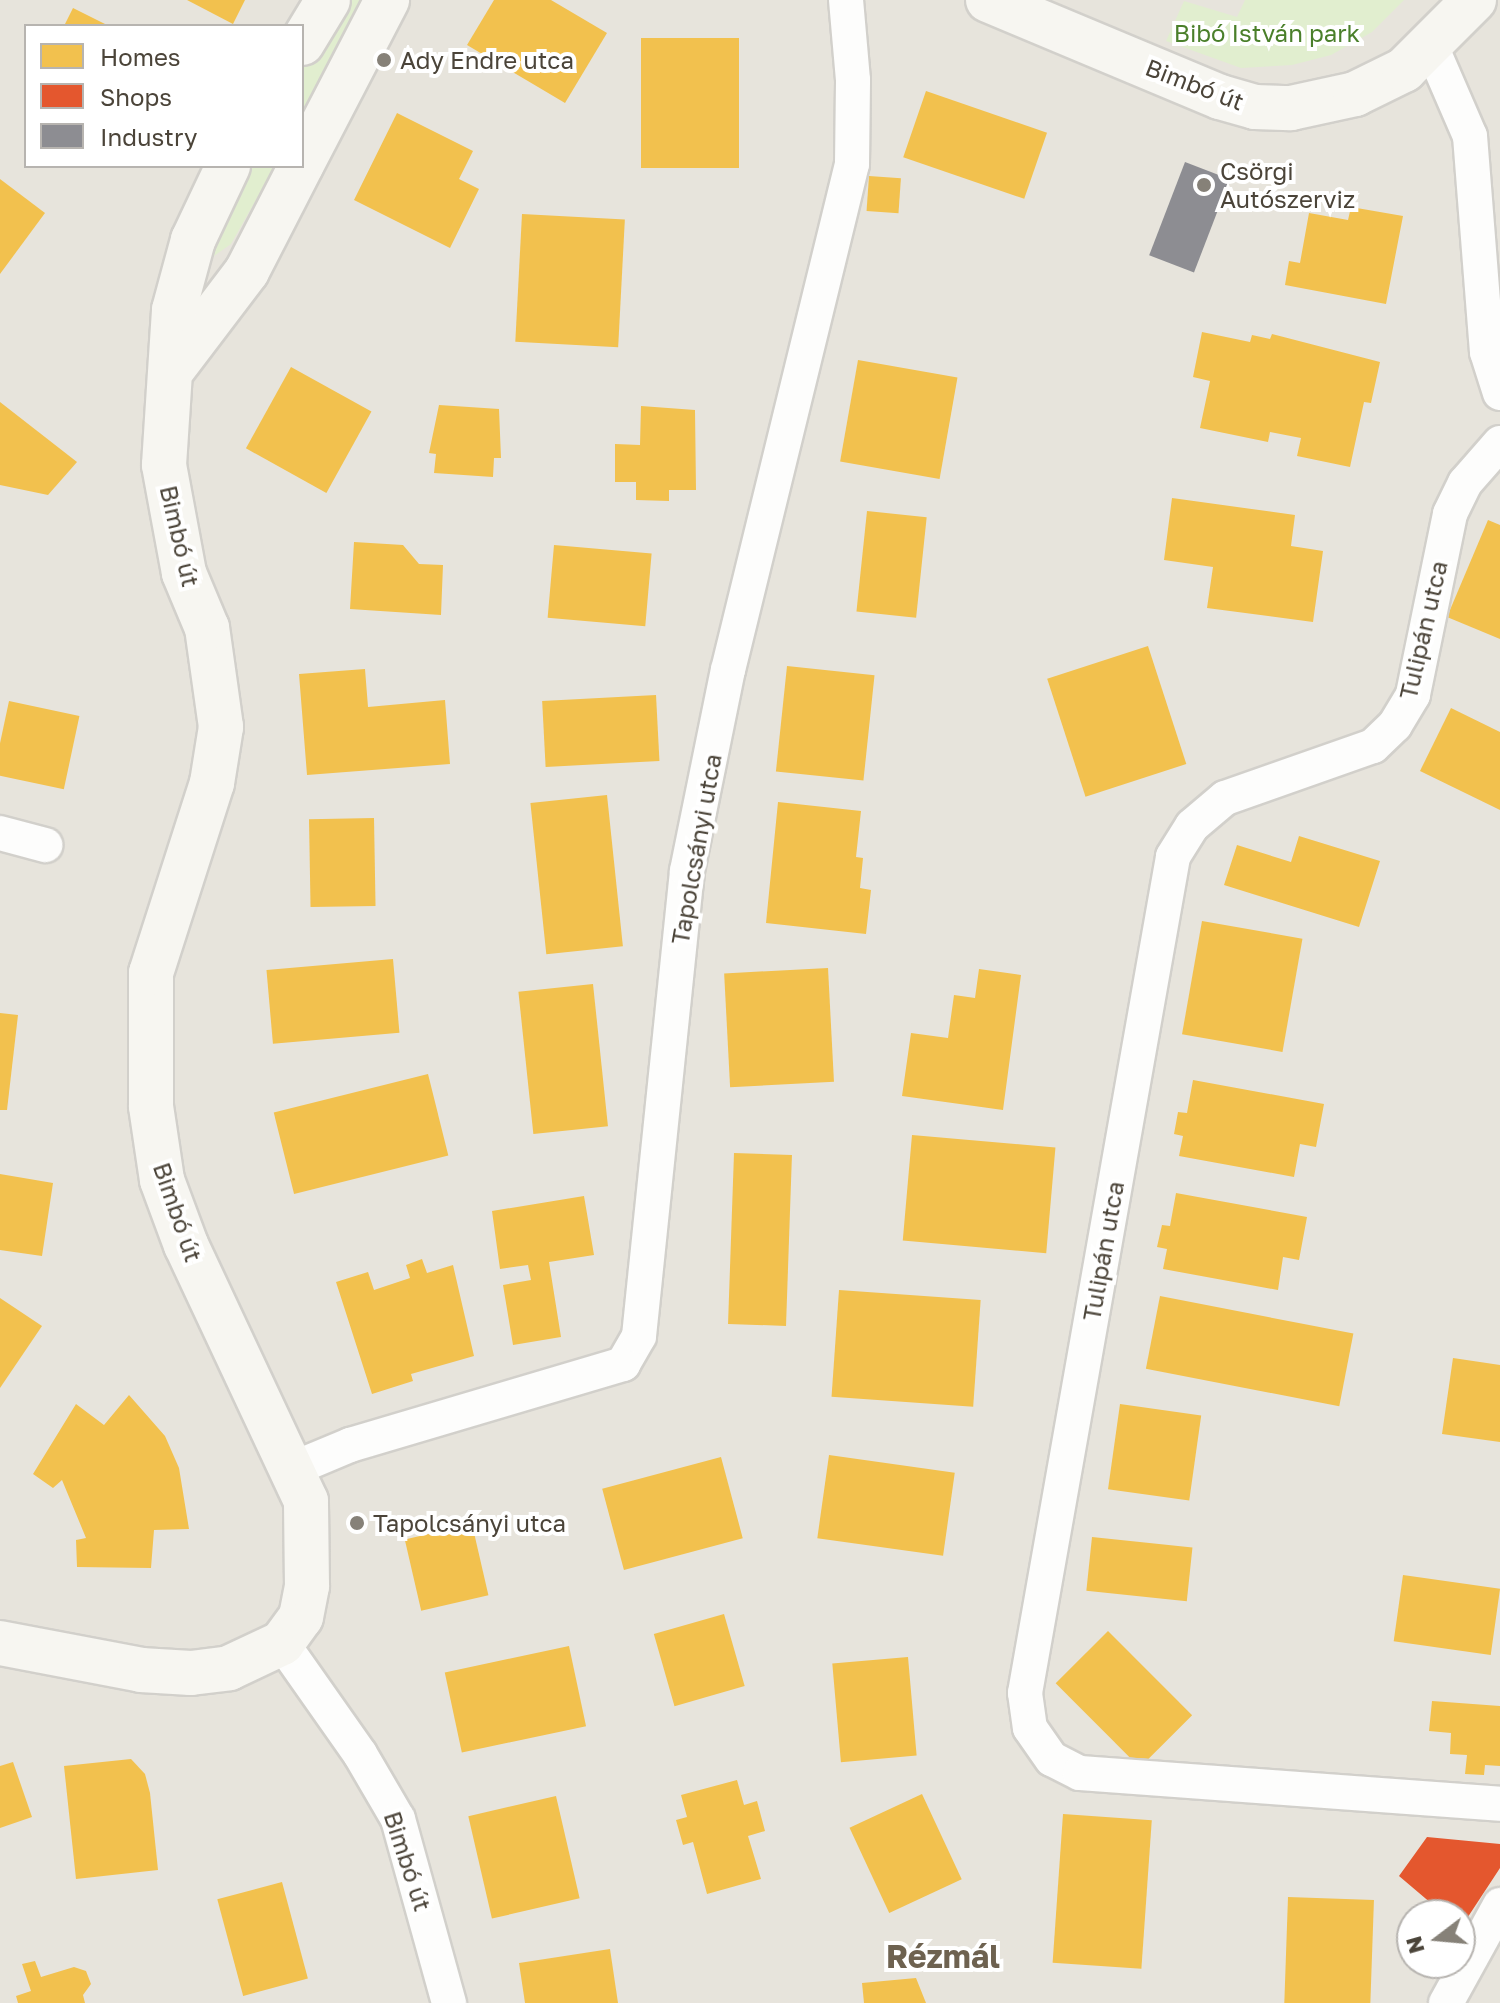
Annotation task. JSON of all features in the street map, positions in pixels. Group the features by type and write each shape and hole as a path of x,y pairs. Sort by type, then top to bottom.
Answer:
{"street":[{"path":"304,40 328,0"},
{"path":"304,161 387,0"},
{"name":"Tapolcsányi utca","path":"295,1468 350,1445 623,1364 639,1336 687,871 728,670 852,164 853,80 846,0"},
{"name":"Bimbó út","path":"988,0 1255,107 1291,108 1355,94 1404,70 1474,0"},
{"path":"1431,46 1470,136 1487,352 1500,393"},
{"name":"Bimbó út","path":"227,168 193,240 174,310 175,366 165,452 170,516 184,573 207,628 221,727 212,783 151,973 151,1106 162,1180 186,1245 295,1468 306,1501 310,1556 301,1617 282,1643 360,1754 398,1819 449,2003"},
{"path":"175,366 247,271 300,168"},
{"name":"Tulipán utca","path":"1500,443 1465,483 1450,514 1413,695 1395,725 1373,746 1225,798 1192,826 1173,857 1025,1693 1030,1728 1052,1759 1080,1773 1500,1804"},
{"path":"0,833 45,845"},
{"path":"0,1643 141,1670 191,1673 229,1668 282,1643"},
{"path":"1446,2003 1500,1905"}],"shaded area":[{"path":"0,0 1500,0 1500,2003 0,2003"}],"green space":[{"path":"340,0 367,0 304,113 304,67"},
{"name":"Bibó István park","path":"1245,0 1404,0 1372,32 1331,55 1292,65 1241,68 1166,41 1184,1 1237,17"},
{"path":"250,168 274,168 231,244 211,258 214,235"}],"building: Homes":[{"path":"187,0 245,0 233,24"},
{"path":"494,0 551,0 607,33 565,103 467,45"},
{"path":"73,8 105,24 65,24"},
{"path":"641,38 739,38 739,168 641,168"},
{"path":"926,91 1047,133 1024,199 903,157"},
{"path":"397,113 473,151 459,179 479,189 450,248 354,200"},
{"path":"869,176 901,178 898,213 867,211"},
{"path":"0,179 45,213 0,274"},
{"path":"1351,207 1403,216 1386,304 1285,285 1289,261 1300,263 1309,213 1348,220"},
{"path":"522,214 625,219 618,347 515,342"},
{"path":"1202,332 1250,342 1252,335 1270,339 1272,334 1380,362 1371,403 1364,402 1350,467 1297,456 1301,438 1270,432 1268,442 1200,428 1210,381 1193,377"},
{"path":"858,360 957,378 940,479 840,461"},
{"path":"291,367 371,412 326,493 246,448"},
{"path":"0,402 77,462 48,495 0,485"},
{"path":"439,405 499,409 501,458 494,458 493,477 434,473 436,454 429,453"},
{"path":"641,406 695,410 696,490 669,490 669,501 636,500 636,482 615,482 615,444 640,445"},
{"path":"1172,498 1295,515 1291,546 1323,551 1313,622 1207,608 1213,567 1164,560"},
{"path":"867,511 927,517 916,618 856,611"},
{"path":"1488,520 1500,525 1500,639 1447,617"},
{"path":"354,542 403,545 419,564 443,565 441,615 350,609"},
{"path":"554,545 652,554 645,626 548,618"},
{"path":"1148,646 1186,764 1086,797 1047,679"},
{"path":"787,666 875,675 863,781 776,771"},
{"path":"365,669 368,707 445,700 450,764 307,775 299,674"},
{"path":"656,695 659,761 546,767 542,701"},
{"path":"9,701 79,716 64,789 0,776 0,743"},
{"path":"1451,708 1500,732 1500,810 1420,771"},
{"path":"607,795 623,946 546,954 530,803"},
{"path":"778,802 861,811 856,857 863,858 860,888 871,890 866,934 766,923"},
{"path":"374,818 376,906 311,907 309,819"},
{"path":"1299,836 1380,861 1359,927 1224,885 1237,845 1291,862"},
{"path":"1202,921 1302,939 1282,1052 1182,1034"},
{"path":"393,959 399,1033 273,1044 266,970"},
{"path":"828,968 834,1082 730,1087 724,973"},
{"path":"979,969 1021,975 1003,1110 902,1096 911,1033 948,1038 954,995 975,998"},
{"path":"593,984 608,1126 533,1134 518,992"},
{"path":"0,1013 18,1015 7,1110 0,1110"},
{"path":"428,1074 448,1156 294,1194 274,1112"},
{"path":"1193,1080 1324,1104 1316,1147 1300,1144 1294,1177 1179,1156 1183,1136 1174,1134 1178,1112 1187,1113"},
{"path":"912,1135 1055,1148 1046,1253 903,1241"},
{"path":"734,1153 792,1155 786,1326 728,1324"},
{"path":"0,1174 53,1183 42,1256 0,1250"},
{"path":"1176,1193 1307,1217 1299,1260 1283,1257 1278,1290 1163,1269 1167,1249 1157,1247 1162,1225 1170,1226"},
{"path":"584,1196 594,1255 549,1262 561,1337 513,1345 503,1285 531,1280 528,1265 500,1269 492,1211"},
{"path":"422,1259 427,1273 453,1265 474,1356 411,1374 413,1381 372,1394 336,1282 368,1272 374,1290 410,1278 406,1265"},
{"path":"839,1290 981,1300 973,1407 832,1397"},
{"path":"1160,1296 1353,1334 1339,1406 1146,1369"},
{"path":"0,1298 42,1326 0,1388"},
{"path":"1453,1358 1500,1365 1500,1442 1442,1434"},
{"path":"129,1395 165,1436 179,1468 189,1529 154,1530 151,1568 77,1567 76,1540 86,1538 62,1480 53,1488 33,1474 76,1404 104,1425"},
{"path":"1120,1404 1201,1415 1189,1501 1108,1489"},
{"path":"829,1455 955,1473 943,1556 817,1538"},
{"path":"721,1457 743,1538 624,1570 602,1489"},
{"path":"472,1524 488,1595 421,1611 405,1540"},
{"path":"1092,1537 1192,1548 1187,1601 1086,1591"},
{"path":"1403,1575 1500,1589 1491,1655 1394,1641"},
{"path":"724,1614 745,1686 675,1706 654,1634"},
{"path":"1108,1631 1192,1715 1140,1767 1056,1683"},
{"path":"569,1646 586,1726 462,1753 445,1672"},
{"path":"908,1657 917,1756 841,1762 832,1664"},
{"path":"1432,1701 1500,1706 1500,1766 1485,1765 1484,1775 1465,1774 1467,1755 1450,1754 1451,1733 1429,1731"},
{"path":"131,1759 145,1774 150,1793 158,1870 76,1879 64,1766"},
{"path":"13,1762 32,1817 0,1828 0,1766"},
{"path":"737,1780 744,1805 757,1801 765,1831 748,1836 761,1879 707,1894 693,1842 683,1845 676,1820 687,1817 681,1795"},
{"path":"922,1794 962,1879 889,1913 849,1828"},
{"path":"556,1796 580,1898 492,1919 468,1816"},
{"path":"1063,1814 1152,1820 1141,1969 1053,1963"},
{"path":"282,1882 308,1979 243,1996 217,1899"},
{"path":"1288,1897 1374,1900 1370,2003 1284,2003"},
{"path":"610,1949 618,2003 525,2003 519,1963"},
{"path":"35,1961 41,1977 74,1967 86,1971 91,1984 83,1995 85,2003 18,2003 16,1996 31,1991 22,1964"},
{"path":"916,1978 926,2003 864,2003 862,1983"}],"building: Shops":[{"path":"1427,1837 1500,1844 1500,1868 1476,1905 1476,1899 1426,1899 1399,1876"}],"building: Industry":[{"path":"1185,162 1230,179 1194,273 1149,255"}],"place":[{"name":"Ady Endre utca","path":"384,60"},
{"name":"Csörgi Autószerviz","path":"1204,185"},
{"name":"Tapolcsányi utca","path":"357,1523"}],"district":[{"name":"Rézmál","path":"943,1956"}]}
